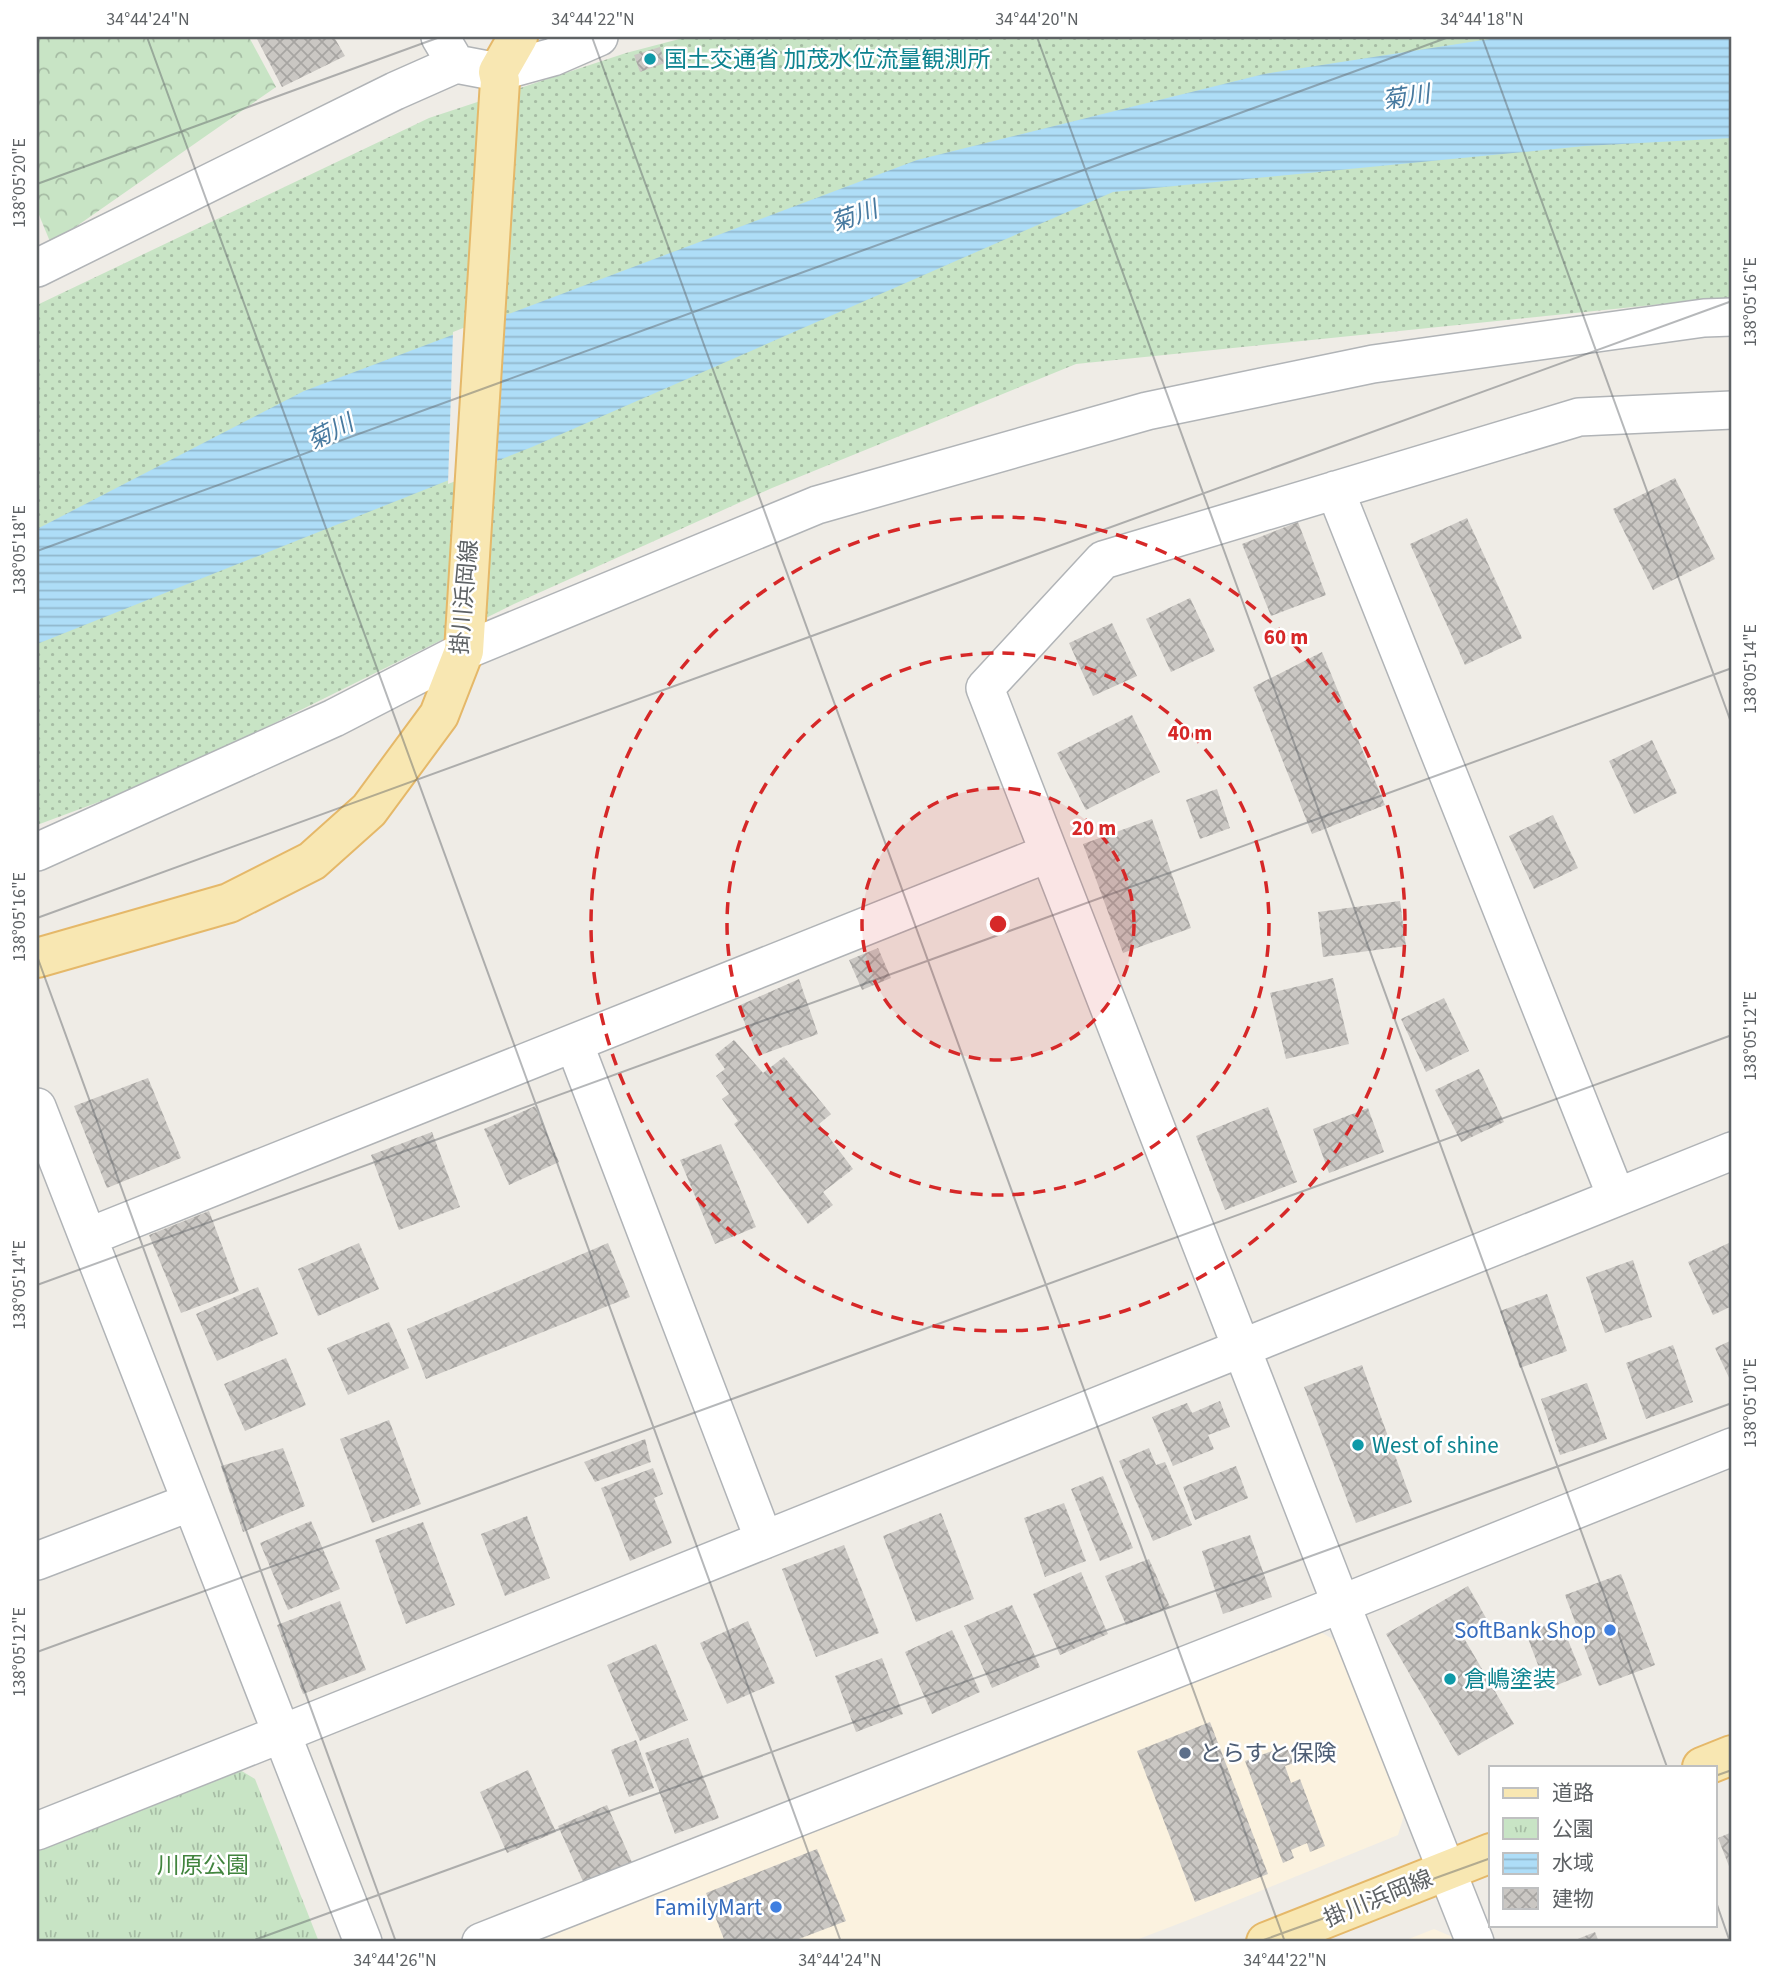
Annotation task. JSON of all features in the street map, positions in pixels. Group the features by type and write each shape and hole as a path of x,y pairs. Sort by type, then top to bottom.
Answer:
{"main road":[{"name":"掛川浜岡線","path":"37,958 229,903 312,861 369,810 439,715 464,644 499,77 518,37"},
{"path":"1704,1766 1732,1755"},
{"name":"掛川浜岡線","path":"1266,1942 1489,1854"}],"street":[{"path":"37,268 395,91 448,50 499,77 599,37"},
{"path":"37,852 334,718 464,644 817,505 1147,411 1373,363 1703,318 1732,317"},
{"path":"1475,1942 1340,1604 985,688 1103,560 1579,417 1732,410"},
{"path":"1335,489 1616,1196"},
{"path":"88,1237 1049,853"},
{"path":"574,1043 764,1540"},
{"path":"37,1107 363,1942"},
{"path":"37,1830 1732,1151"},
{"path":"481,1942 1732,1447"},
{"path":"37,1561 191,1502"}],"shaded area":[{"path":"1317,1630 1338,1642 1405,1812 1398,1835 1196,1917 1131,1942 531,1942"},
{"path":"1434,1929 1455,1938 1457,1942 1401,1942"}],"green space":[{"path":"37,37 249,37 276,87 51,244 37,210"},
{"path":"687,37 1732,37 1732,302 1672,303 1076,364 772,488 514,604 166,777 37,825 37,305 429,118 626,53"},
{"name":"川原公園","path":"235,1767 255,1779 319,1942 37,1942 37,1850"}],"water":[{"name":"菊川","path":"1503,37 1732,37 1732,138 1585,146 1113,192 532,447 37,644 37,529 304,391 917,160 1264,74"}],"pier":[{"path":"502,313 497,465 448,484 453,332"}],"building":[{"path":"256,37 334,37 345,56 282,87"},
{"name":"国土交通省 加茂水位流量観測所","path":"660,47 665,63 640,72 634,55"},
{"path":"1675,478 1715,559 1653,590 1613,509"},
{"path":"1467,518 1522,638 1465,665 1410,544"},
{"path":"1298,522 1326,595 1271,616 1242,544"},
{"path":"1190,598 1215,651 1171,672 1146,619"},
{"path":"1112,623 1137,676 1093,696 1069,643"},
{"path":"1322,652 1385,805 1312,834 1253,687"},
{"path":"1132,715 1160,772 1086,810 1057,753"},
{"path":"1652,740 1677,793 1634,814 1609,761"},
{"path":"1217,789 1230,828 1200,839 1186,800"},
{"path":"1553,815 1578,868 1534,889 1509,836"},
{"path":"1152,819 1191,928 1123,953 1083,844"},
{"path":"1400,901 1406,946 1323,957 1318,912"},
{"path":"878,948 891,978 862,990 849,960"},
{"path":"1333,978 1349,1044 1286,1059 1270,993"},
{"path":"799,979 818,1034 758,1056 738,1006"},
{"path":"1444,998 1469,1051 1426,1072 1401,1019"},
{"path":"734,1040 763,1073 784,1057 831,1114 819,1124 853,1169 823,1192 833,1205 808,1224 734,1124 738,1121 722,1099 729,1094 716,1076 725,1069 715,1055"},
{"path":"1479,1069 1504,1122 1461,1142 1435,1090"},
{"path":"148,1078 181,1158 107,1188 74,1106"},
{"path":"535,1106 559,1162 509,1185 484,1129"},
{"path":"1268,1107 1297,1182 1225,1210 1196,1136"},
{"path":"1368,1108 1384,1152 1329,1173 1313,1129"},
{"path":"432,1132 460,1207 399,1230 371,1155"},
{"path":"721,1144 756,1227 715,1244 680,1160"},
{"path":"209,1211 239,1291 181,1313 149,1235"},
{"path":"1731,1242 1732,1306 1713,1315 1688,1262"},
{"path":"359,1243 379,1289 318,1316 298,1269"},
{"path":"608,1243 630,1297 426,1379 407,1329"},
{"path":"1633,1260 1652,1317 1605,1333 1586,1277"},
{"path":"258,1287 278,1334 217,1361 196,1314"},
{"path":"1547,1294 1567,1351 1520,1368 1500,1311"},
{"path":"389,1322 409,1368 348,1395 327,1348"},
{"path":"1732,1340 1732,1384 1715,1348"},
{"path":"1673,1345 1693,1402 1646,1419 1626,1363"},
{"path":"286,1358 306,1405 245,1431 224,1384"},
{"name":"West of shine","path":"1362,1365 1412,1502 1356,1523 1304,1387"},
{"path":"1587,1383 1607,1439 1560,1455 1541,1399"},
{"path":"1220,1401 1230,1427 1208,1435 1214,1449 1173,1466 1152,1417 1187,1403 1192,1413"},
{"path":"389,1420 421,1504 372,1523 340,1439"},
{"path":"645,1439 651,1462 595,1482 584,1462"},
{"path":"283,1448 305,1506 243,1532 221,1466"},
{"path":"1149,1448 1156,1465 1165,1462 1192,1525 1153,1541 1119,1461"},
{"path":"1236,1466 1248,1498 1195,1520 1183,1487"},
{"path":"653,1468 663,1494 654,1498 672,1543 630,1561 601,1488"},
{"path":"1103,1476 1133,1548 1100,1561 1071,1489"},
{"path":"1064,1503 1086,1561 1045,1577 1024,1518"},
{"path":"941,1513 974,1599 916,1622 883,1536"},
{"path":"527,1516 550,1578 505,1596 481,1534"},
{"path":"311,1521 340,1589 288,1610 260,1543"},
{"path":"423,1522 455,1605 406,1624 375,1540"},
{"path":"1250,1535 1272,1597 1223,1614 1202,1551"},
{"path":"844,1545 879,1633 816,1657 782,1569"},
{"path":"1149,1559 1170,1607 1126,1625 1105,1576"},
{"path":"1081,1572 1108,1634 1060,1655 1033,1594"},
{"name":"SoftBank Shop","path":"1621,1574 1655,1665 1599,1686 1565,1595"},
{"name":"倉嶋塗装","path":"1468,1586 1486,1618 1461,1633 1514,1724 1458,1756 1386,1634"},
{"path":"340,1601 366,1670 303,1694 277,1625"},
{"path":"1012,1605 1040,1667 992,1688 964,1626"},
{"path":"1560,1620 1582,1675 1547,1689 1526,1633"},
{"path":"748,1621 775,1683 727,1704 700,1643"},
{"path":"952,1630 980,1692 932,1714 905,1652"},
{"path":"656,1644 688,1720 640,1741 607,1665"},
{"path":"882,1658 903,1714 856,1732 835,1676"},
{"path":"1210,1722 1268,1874 1195,1902 1137,1751"},
{"path":"688,1738 719,1818 675,1834 645,1753"},
{"path":"636,1740 654,1788 629,1797 611,1750"},
{"path":"1286,1746 1294,1763 1285,1766 1291,1783 1300,1779 1325,1846 1310,1852 1307,1843 1291,1850 1294,1858 1283,1863 1245,1761"},
{"path":"528,1770 556,1832 507,1853 480,1792"},
{"path":"607,1805 634,1867 586,1888 558,1826"},
{"path":"1732,1832 1732,1874 1718,1838"},
{"name":"FamilyMart","path":"817,1849 846,1921 791,1942 725,1942 706,1893"},
{"path":"1595,1932 1599,1942 1570,1942"}],"place":[{"name":"国土交通省 加茂水位流量観測所","path":"650,59"},
{"name":"West of shine","path":"1358,1445"},
{"name":"SoftBank Shop","path":"1610,1630"},
{"name":"倉嶋塗装","path":"1450,1679"},
{"name":"とらすと保険","path":"1185,1753"},
{"name":"FamilyMart","path":"776,1907"}]}
